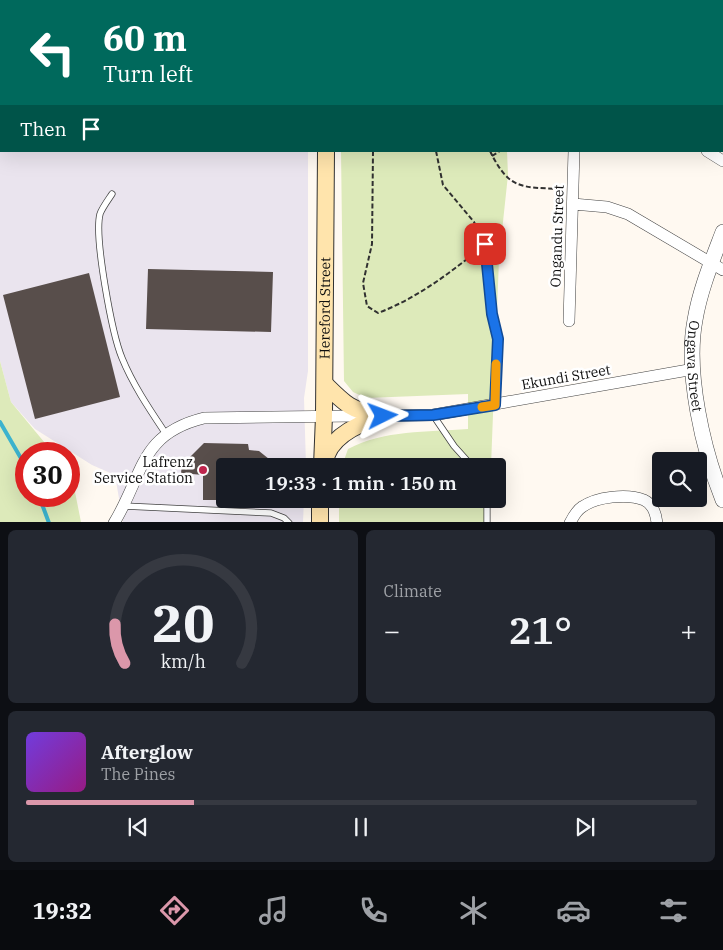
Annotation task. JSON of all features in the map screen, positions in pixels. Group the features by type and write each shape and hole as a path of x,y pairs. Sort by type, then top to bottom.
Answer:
{"main road":[{"name":"Hereford Street","path":"323,458 326,152"},
{"path":"325,384 345,405 358,411 383,416"},
{"path":"325,458 344,434 362,422 383,416"},
{"path":"320,508 320,522"}],"street":[{"name":"Ongandu Street","path":"569,321 574,152"},
{"path":"709,152 723,161"},
{"path":"573,204 607,207 628,214 717,267"},
{"name":"Ongava Street","path":"723,232 717,267 695,321 694,369 704,442 723,500"},
{"name":"Ekundi Street","path":"114,522 124,506 140,467 156,442 188,422 204,418 433,415 694,369"},
{"path":"570,522 581,507 596,501 629,497 645,500 656,513 657,522"}],"lane":[{"path":"112,194 100,214 99,235 114,334 122,358 137,391 166,434"},
{"path":"485,244 492,314 498,339 495,405"},
{"path":"433,415 454,446 465,458"},
{"path":"124,506 271,514 284,518 289,522"},
{"path":"487,508 487,522"}],"path":[{"path":"373,152 372,244 363,283 367,306 378,313 400,304 447,275 485,244 474,222 443,184 436,152"},
{"path":"490,152 499,171 519,187 573,190"},
{"path":"492,156 498,152"}],"shaded area":[{"path":"0,152 308,152 308,371 304,398 306,458 216,458 216,508 304,508 303,522 123,522 115,475 80,457 80,442 56,442 35,429 11,402 0,361"}],"green space":[{"path":"341,152 507,152 508,175 499,259 491,458 345,458 348,449 376,438 406,433 468,429 468,394 366,398 353,392 344,381"},
{"path":"0,361 11,402 44,442 15,442 15,507 78,507 81,522 0,522"},
{"path":"339,508 489,508 488,522 339,522"}],"building":[{"path":"148,269 273,272 271,332 146,329"},
{"path":"89,273 120,397 35,419 3,295"},
{"name":"Lafrenz Service Station","path":"204,443 248,444 249,450 259,451 268,458 216,458 216,500 203,500 203,475 181,473 182,465"}],"waterway":[{"path":"0,422 15,448"},
{"path":"43,507 49,522"}],"slow traffic":[{"path":"482,407 495,405 496,364"}],"place":[{"name":"Lafrenz Service Station","path":"203,470"}],"route":[{"path":"383,416 433,415 495,405 498,339 492,314 485,244"}]}
